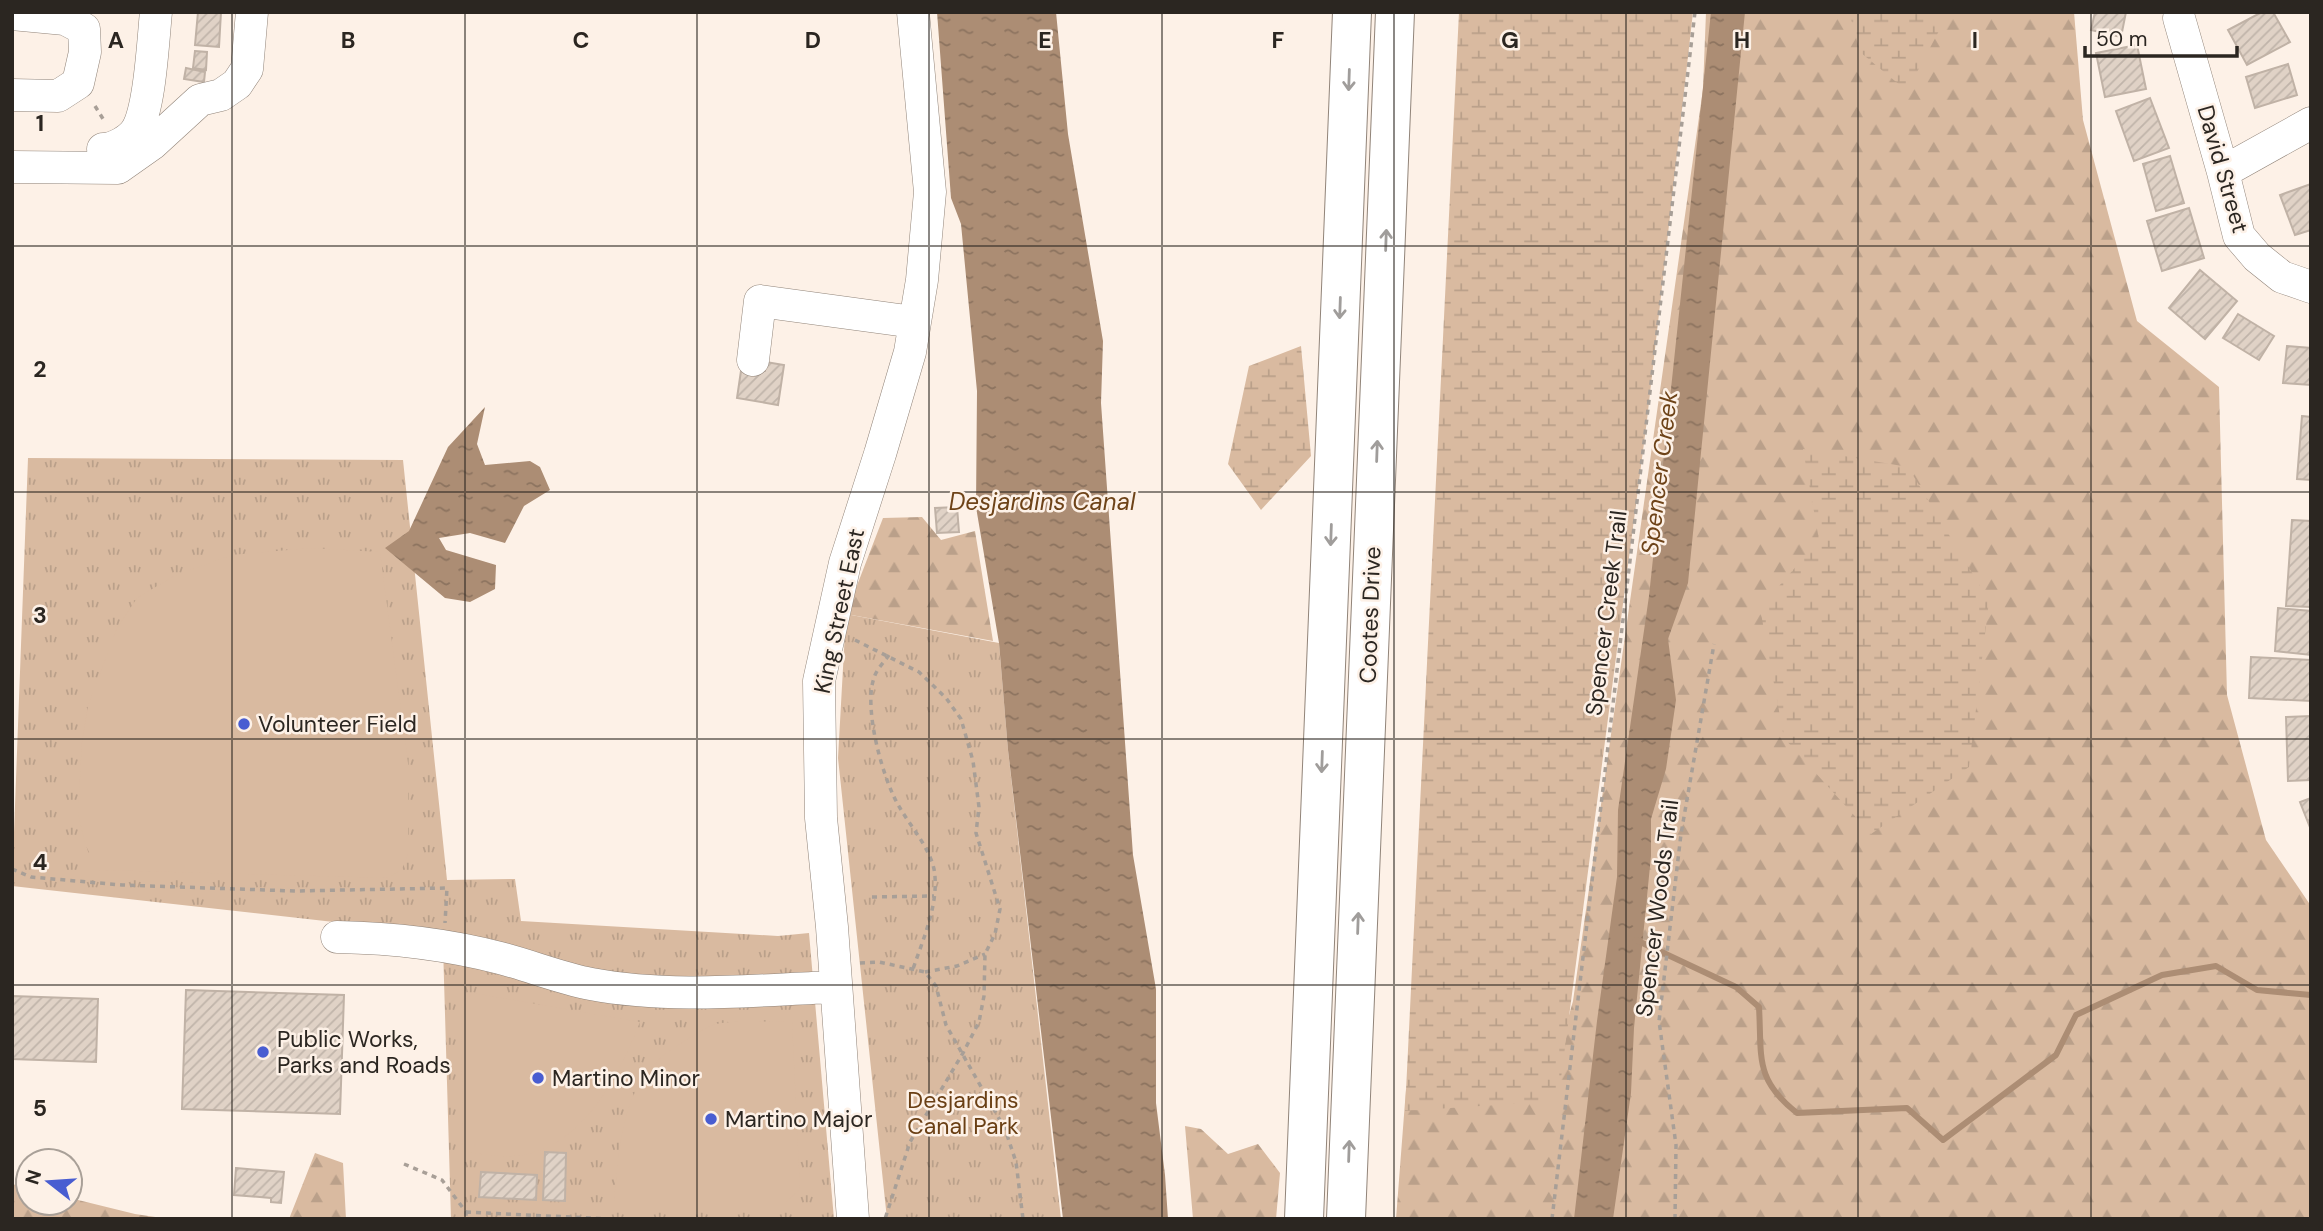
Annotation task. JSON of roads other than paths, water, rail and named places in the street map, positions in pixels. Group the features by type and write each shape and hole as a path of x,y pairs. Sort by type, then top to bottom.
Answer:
{"main road":[{"name":"Cootes Drive","path":"1304,1219 1352,12"},
{"name":"Cootes Drive","path":"1346,1219 1395,12"}],"street":[{"path":"12,148 48,144 112,149 135,132 147,97 156,12"},
{"path":"12,167 118,168 152,144 208,98 227,59 231,12"},
{"path":"151,55 163,78 181,94 208,98 221,95 237,84 247,69 252,12"},
{"name":"King Street East","path":"853,1219 821,818 819,681 845,563 910,352 926,250 930,192 913,12"},
{"path":"12,14 65,19 84,29 85,52 78,83 58,96 12,95"},
{"name":"David Street","path":"2179,18 2239,236 2257,257 2282,277 2311,287"},
{"path":"2223,172 2311,123"},
{"path":"753,360 760,301 914,322"},
{"path":"337,937 443,946 511,961 567,979 628,990 678,992 835,976"}],"water":[{"name":"Desjardins Canal","path":"937,12 1056,12 1068,134 1103,341 1101,403 1133,855 1156,989 1156,1103 1168,1219 1063,1219 1008,750 999,643 976,507 977,391 961,224 951,198"},
{"path":"1711,12 1745,12 1688,583 1668,639 1676,700 1666,769 1651,819 1651,856 1634,1028 1631,1093 1613,1219 1574,1219 1617,877 1618,810 1649,596"},
{"path":"485,407 477,444 485,465 530,461 540,467 550,490 524,506 505,543 470,533 439,538 446,550 496,565 495,589 470,602 445,598 385,548 409,531 448,447"}],"waterway":[{"path":"1636,940 1736,987 1759,1007 1761,1054 1767,1078 1783,1101 1797,1113 1907,1108 1943,1140 2056,1055 2076,1015 2162,975 2216,966 2257,990 2311,995"}],"place":[{"name":"Volunteer Field","path":"244,724"},
{"name":"Public Works, Parks and Roads","path":"263,1052"},
{"name":"Martino Minor","path":"538,1078"},
{"name":"Martino Major","path":"711,1119"}],"water label":[{"name":"Spencer Creek","path":"1659,473"}],"park label":[{"name":"Desjardins Canal Park","path":"963,1113"}]}
